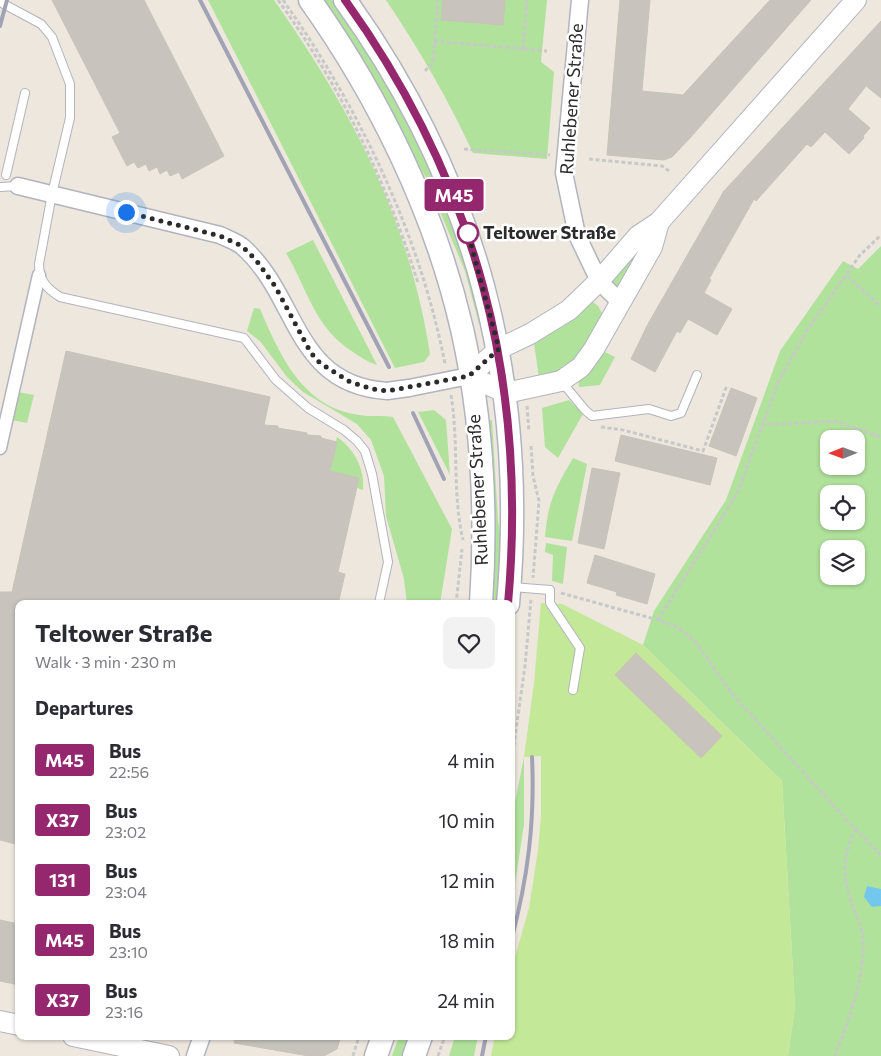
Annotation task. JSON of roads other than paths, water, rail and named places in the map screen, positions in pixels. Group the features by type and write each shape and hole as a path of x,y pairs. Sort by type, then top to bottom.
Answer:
{"main road":[{"name":"Ruhlebener Straße","path":"310,0 336,38 399,154 425,212 446,272 461,327 476,421 483,505 482,600"},
{"name":"Ruhlebener Straße","path":"345,0 395,75 441,166 468,233 499,349 506,393 513,495 509,595"},
{"path":"376,1056 382,1040"},
{"path":"414,1056 420,1040"}],"street":[{"name":"Ruhlebener Straße","path":"580,0 564,173 577,235 599,282 621,303"},
{"path":"8,178 52,194 220,236 242,246 256,260 275,286 302,340 316,358 350,382 372,389 387,391 469,376 499,349 530,334 569,310 599,282 638,236 659,222 856,0"},
{"path":"469,376 506,393 561,381 581,367 593,351 652,248 659,222"},
{"path":"0,448 39,275"},
{"path":"0,1021 15,1024"},
{"path":"92,1040 169,1056"},
{"path":"195,1056 201,1040"}],"lane":[{"path":"0,2 41,24 52,37 70,84 70,118 52,194 39,275 43,283 60,297 244,338 276,380 292,394 357,441 365,451 372,474 388,562 381,600"},
{"path":"0,187 8,178 25,93"},
{"path":"561,381 584,410 592,416 599,417 649,409 671,416 681,413 697,376"},
{"path":"509,595 550,590 550,603 580,648 574,690"}],"water":[{"path":"867,886 881,889 881,906 872,907 864,897"}],"railway":[{"path":"0,26 7,0"},
{"path":"200,0 389,367"},
{"path":"413,413 444,479"},
{"path":"515,926 529,849 533,781 532,757"},
{"path":"482,1056 485,1040"}],"place":[{"name":"Teltower Straße","path":"468,233"}]}
